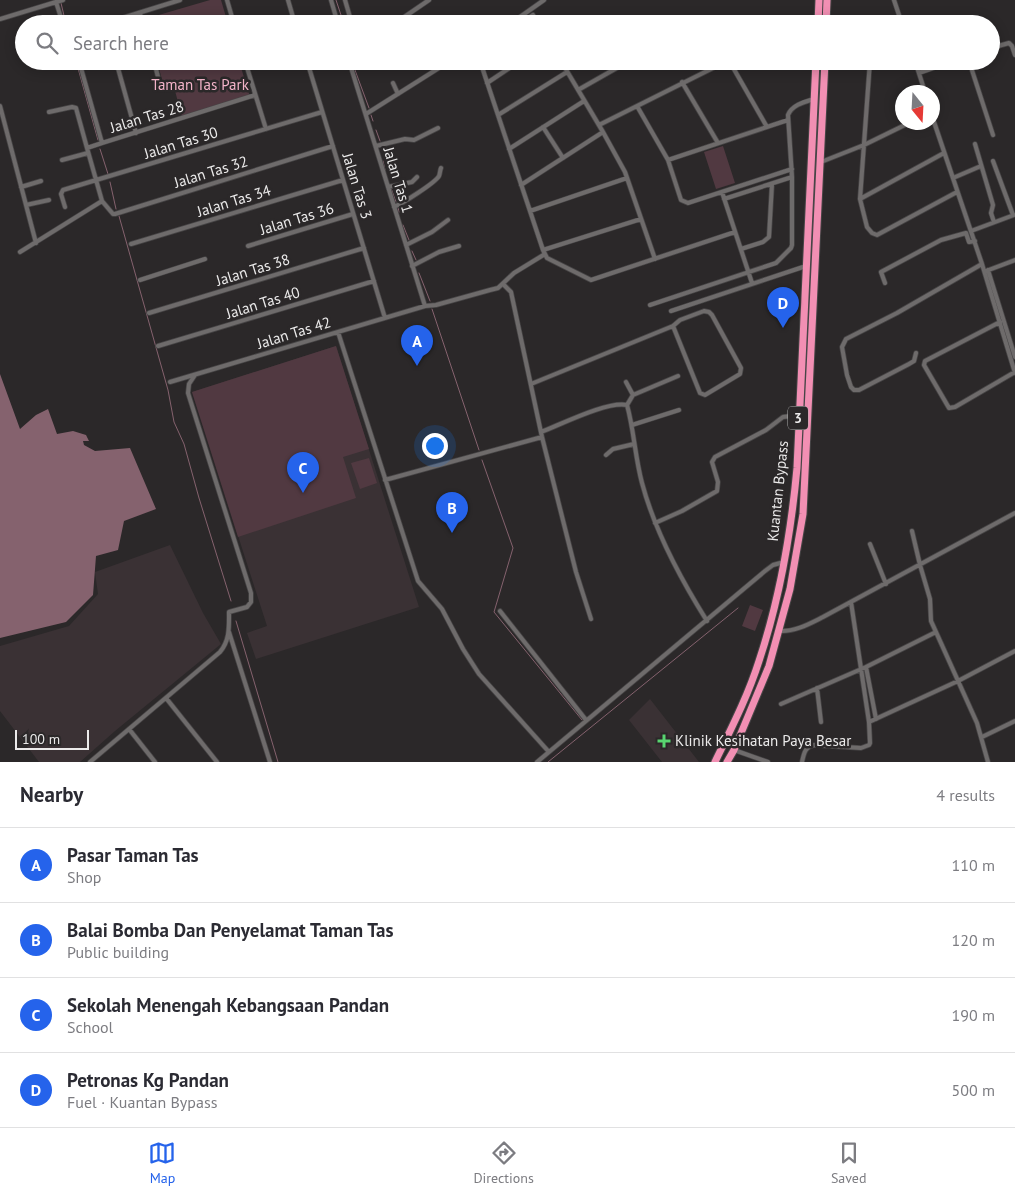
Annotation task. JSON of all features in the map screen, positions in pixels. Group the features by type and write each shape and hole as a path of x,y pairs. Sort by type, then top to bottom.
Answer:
{"highway":[{"path":"818,0 818,15"},
{"path":"826,15 827,0"},
{"name":"Kuantan Bypass","path":"715,762 759,663 784,562 792,516 799,415 816,70"},
{"name":"Kuantan Bypass","path":"727,762 734,750 769,666 790,588 802,514 825,70"}],"street":[{"path":"0,19 49,2 64,0"},
{"path":"134,15 180,0"},
{"path":"227,0 231,15"},
{"path":"288,0 292,15"},
{"path":"331,0 335,15"},
{"path":"345,0 349,15"},
{"path":"407,15 429,0"},
{"path":"523,15 544,0"},
{"path":"894,0 899,15"},
{"path":"56,2 60,15"},
{"path":"530,10 533,15"},
{"path":"1000,46 1009,43 1015,55"},
{"path":"82,70 102,143"},
{"path":"118,70 136,133"},
{"path":"156,70 160,85"},
{"path":"248,70 266,129"},
{"name":"Jalan Tas 3","path":"309,70 385,318"},
{"name":"Jalan Tas 1","path":"353,70 425,306"},
{"path":"366,114 435,70"},
{"path":"483,70 547,258 591,280 735,232"},
{"path":"487,83 506,70"},
{"path":"578,90 613,70"},
{"path":"599,125 708,70"},
{"path":"734,70 767,127"},
{"path":"869,70 860,199 867,227 872,233 877,235 957,192"},
{"path":"918,70 923,85"},
{"path":"919,73 928,70"},
{"path":"972,70 993,135"},
{"path":"498,116 567,72 603,132 627,178 655,259"},
{"path":"682,82 718,143"},
{"path":"393,83 398,94"},
{"name":"Jalan Tas 28","path":"62,160 102,143 256,95"},
{"path":"650,305 776,263 791,248 792,169 788,114 790,109 814,99"},
{"path":"509,149 584,101"},
{"path":"0,106 36,243"},
{"path":"637,106 668,160 681,200 684,203 792,169"},
{"path":"20,252 102,201 76,108 72,107 50,112"},
{"name":"Jalan Tas 30","path":"65,206 63,190 322,112"},
{"path":"668,160 788,120"},
{"path":"543,127 563,158"},
{"path":"376,146 405,139 412,141 438,128"},
{"path":"821,162 864,145 895,130"},
{"path":"937,130 982,264 1013,341 1015,357"},
{"path":"521,184 603,132"},
{"path":"975,144 993,205 994,222"},
{"name":"Jalan Tas 32","path":"102,201 110,213 116,214 333,146"},
{"path":"860,199 944,153"},
{"path":"971,231 1014,215 993,161"},
{"path":"952,178 981,166"},
{"path":"394,207 410,200 416,192 432,182 439,176 440,168"},
{"path":"724,199 792,177"},
{"path":"388,186 412,182 417,178"},
{"path":"530,211 627,178"},
{"name":"Jalan Tas 34","path":"131,244 343,180"},
{"path":"21,187 41,181"},
{"path":"741,249 763,242 769,237 772,184"},
{"path":"722,192 752,283"},
{"path":"26,205 49,200"},
{"name":"Jalan Tas 36","path":"248,246 353,214"},
{"name":"Jalan Tas 42","path":"170,382 425,306 436,305 490,290 503,284 514,273 544,252 641,219"},
{"path":"406,245 432,232 448,220"},
{"path":"885,283 881,272 941,240 966,233 969,242 975,241"},
{"path":"412,266 439,252 458,246"},
{"name":"Jalan Tas 38","path":"149,313 364,248"},
{"path":"140,280 206,259"},
{"path":"986,271 1015,260"},
{"path":"916,353 914,361 910,364 859,390 854,390 847,376 842,347 846,339 897,313 982,264"},
{"path":"671,311 806,266"},
{"path":"986,271 1015,372 955,407 949,408 924,365 925,361 1000,322"},
{"name":"Jalan Tas 40","path":"158,346 374,281"},
{"path":"503,284 510,292 576,572 591,620"},
{"path":"702,300 704,311"},
{"path":"531,384 673,326 680,320 704,311 712,315 741,368 740,374 706,395 700,393 673,326"},
{"path":"338,332 420,584 442,610 463,650 479,674 549,752"},
{"path":"93,761 225,647 229,632 229,612 247,607 251,602 252,593 188,393 189,384 195,375"},
{"path":"678,376 633,395 628,404 642,483 655,523 685,585 707,621"},
{"path":"626,382 633,395"},
{"path":"385,480 542,434 605,407 620,403 628,404"},
{"path":"632,425 679,410"},
{"path":"655,523 682,511 717,491 716,476 712,462 714,457 766,430 783,417 799,415"},
{"path":"606,455 613,449 634,444"},
{"path":"779,631 788,632 798,629 886,584 1015,513"},
{"path":"912,532 930,596 930,615 982,736 988,762"},
{"path":"870,544 886,584"},
{"path":"537,762 765,571 784,562"},
{"path":"851,602 876,719"},
{"path":"500,611 586,720"},
{"path":"229,632 270,762"},
{"path":"781,704 936,632"},
{"path":"869,722 958,682 1015,652"},
{"path":"802,762 805,751 814,745 861,748 869,745 871,739 864,667"},
{"path":"817,688 821,722"},
{"path":"166,698 217,762"},
{"path":"982,736 1015,721"},
{"path":"129,729 155,762"},
{"path":"734,750 768,762"}],"shaded area":[{"path":"336,346 419,607 256,659 247,633 267,626 192,392"},
{"path":"0,374 20,429 36,415 48,409 57,434 73,431 86,435 89,441 83,441 84,445 95,451 130,448 156,509 124,521 118,550 96,556 93,595 66,622 0,638"},
{"path":"170,545 203,613 221,644 80,762 39,762 0,711 0,646 69,626 98,594 95,572"},
{"name":"Klinik Kesihatan Paya Besar","path":"650,699 699,762 662,762 629,720"}],"green space":[{"path":"210,0 221,0 225,15 159,15"},
{"name":"Taman Tas Park","path":"159,70 242,70 250,97 182,117 174,87 169,85 164,87"},
{"path":"723,146 735,183 716,189 704,152"},
{"path":"336,346 369,449 343,457 356,498 238,537 192,392"},
{"path":"369,458 377,483 360,489 351,463"},
{"path":"750,605 763,610 755,631 742,626"}],"waterway":[{"path":"336,0 341,15"},
{"path":"61,3 64,15"},
{"path":"79,70 98,140"},
{"path":"355,70 369,108"},
{"path":"371,115 373,121"},
{"path":"376,130 380,141"},
{"path":"100,149 108,174"},
{"path":"383,161 385,170"},
{"path":"110,182 116,209"},
{"path":"391,188 396,202"},
{"path":"398,207 399,212"},
{"path":"119,216 168,390 174,422 184,444 231,601"},
{"path":"403,225 409,240"},
{"path":"412,251 416,260"},
{"path":"419,273 430,301"},
{"path":"432,309 479,450"},
{"path":"482,460 513,548 494,612 582,720"},
{"path":"548,762 738,608"},
{"path":"236,621 278,762"}],"place":[{"name":"Petronas Kg Pandan","path":"783,328"},
{"name":"Pasar Taman Tas","path":"417,366"},
{"name":"Sekolah Menengah Kebangsaan Pandan","path":"303,493"},
{"name":"Balai Bomba Dan Penyelamat Taman Tas","path":"452,533"},
{"name":"Klinik Kesihatan Paya Besar","path":"664,741"}]}
